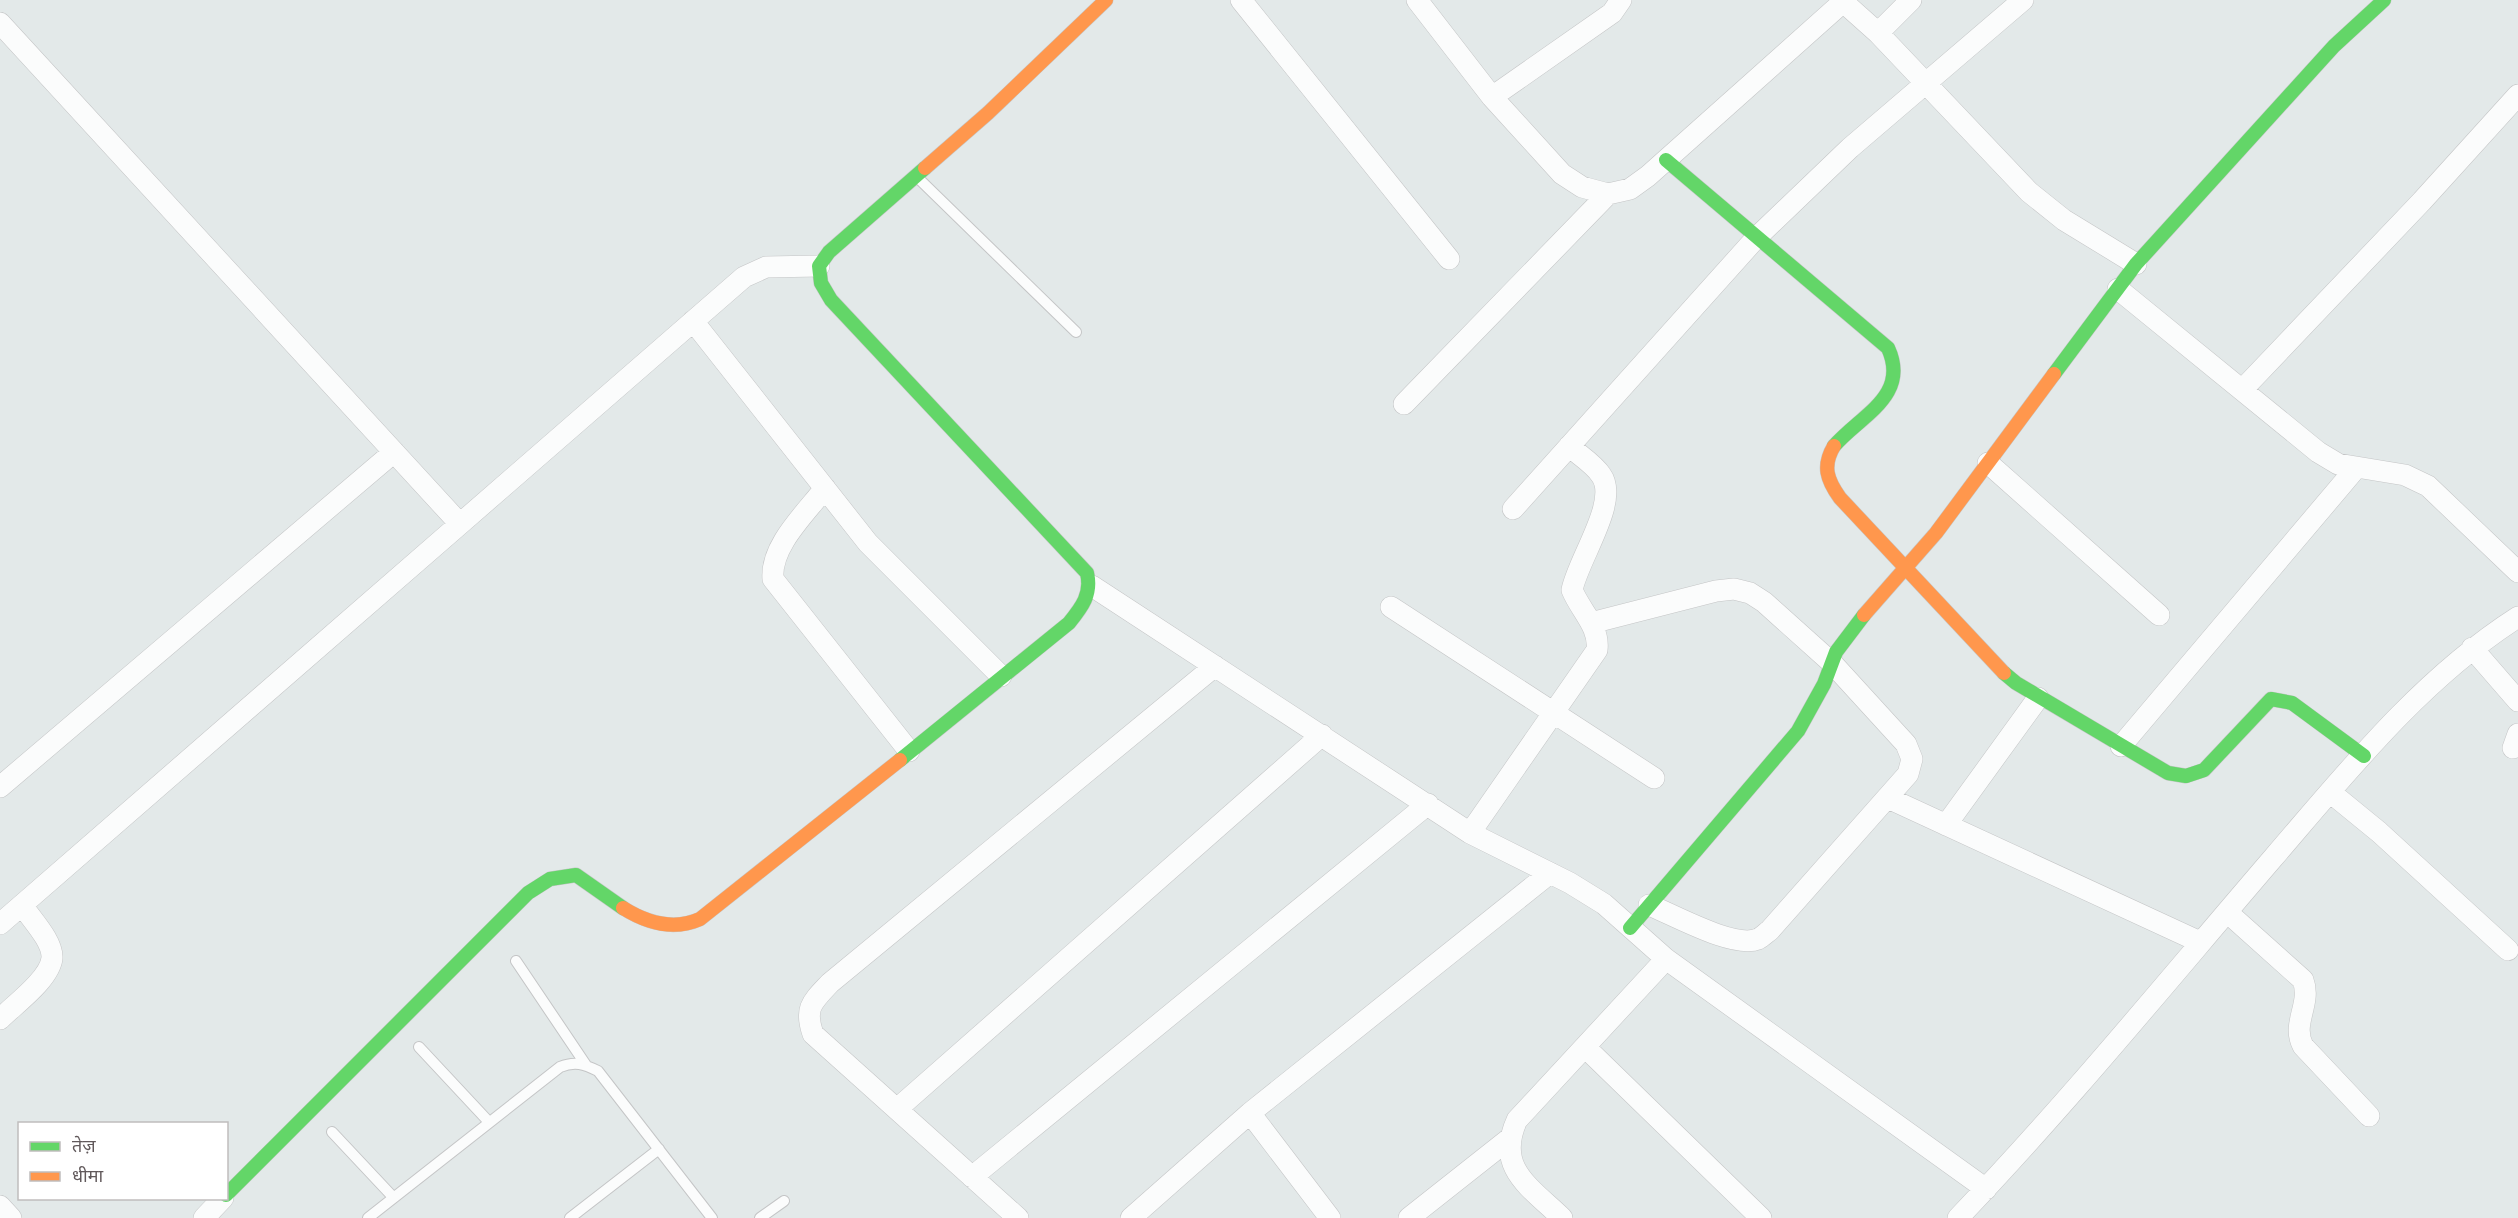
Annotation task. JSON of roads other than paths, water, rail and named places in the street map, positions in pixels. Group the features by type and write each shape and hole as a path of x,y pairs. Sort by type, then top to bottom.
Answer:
{"street":[{"path":"1106,0 988,113 829,252 819,266 821,283 831,300 1088,573 1092,586 1470,833 1550,873 1604,904 1666,959 1986,1189"},
{"path":"1241,0 1449,259"},
{"path":"1417,0 1491,97 1562,174 1582,187 1608,194 1630,189 1666,160 1842,1 1878,33 1925,85 2045,206 2136,264"},
{"path":"1491,97 1612,13 1621,0"},
{"path":"1878,33 1911,0"},
{"path":"1513,509 1756,238 1850,148 2023,0"},
{"path":"1630,928 1798,731 1811,712 1832,663 1853,627 1936,533 2136,264 2334,46 2384,0"},
{"path":"2,31 460,524"},
{"path":"2242,390 2518,95"},
{"path":"1666,160 1888,348 1895,365 1893,384 1879,405 1836,441 1827,460 1827,478 1840,498 1993,664 2038,698 2168,773 2182,777 2194,776 2204,770 2271,699 2292,703 2364,756"},
{"path":"1404,404 1608,194"},
{"path":"0,924 744,277 766,267 819,266"},
{"path":"2118,289 2318,452 2338,464 2405,475 2428,486 2518,572"},
{"path":"693,321 868,543 1001,676"},
{"path":"1470,833 1596,650 1598,639 1572,590 1575,572 1604,509 1608,492 1601,475 1569,446"},
{"path":"0,787 394,452"},
{"path":"1989,462 2159,615"},
{"path":"2121,746 2356,468"},
{"path":"825,488 778,551 772,566 773,579 909,751"},
{"path":"228,1193 528,893 550,879 576,875 641,920 668,927 698,921 724,903 1068,623 1086,600 1092,586"},
{"path":"1591,623 1716,591 1734,589 1750,593 1764,602 1832,663 1906,744 1912,759 1908,774 1888,798 1770,930 1757,939 1742,941 1723,936 1649,905"},
{"path":"1391,607 1552,714 1654,778"},
{"path":"1958,1218 1986,1189 2330,792 2442,674 2472,648 2518,617"},
{"path":"2472,648 2518,700"},
{"path":"1018,1218 813,1034 807,1018 812,1001 830,983 1215,666"},
{"path":"1946,825 2038,698"},
{"path":"897,1109 1322,735"},
{"path":"2330,792 2379,832 2508,950"},
{"path":"1888,798 2200,942"},
{"path":"972,1177 1428,804"},
{"path":"1131,1218 1250,1113 1550,873"},
{"path":"0,1019 36,986 46,974 52,958 48,944 22,905"},
{"path":"2227,912 2302,980 2307,992 2297,1025 2302,1046 2369,1116"},
{"path":"1562,1218 1523,1180 1511,1161 1509,1139 1517,1120 1666,959"},
{"path":"1585,1047 1761,1218"},
{"path":"1250,1113 1330,1218"},
{"path":"1408,1218 1509,1139"},
{"path":"204,1218 221,1200"},
{"path":"0,1206 11,1218"}],"lane":[{"path":"916,176 1076,332"},
{"path":"516,961 586,1065"},
{"path":"419,1047 489,1122"},
{"path":"368,1218 560,1067 572,1063 586,1065 598,1071 712,1218"},
{"path":"332,1132 393,1197"},
{"path":"570,1218 659,1149"},
{"path":"760,1218 784,1201"}]}
